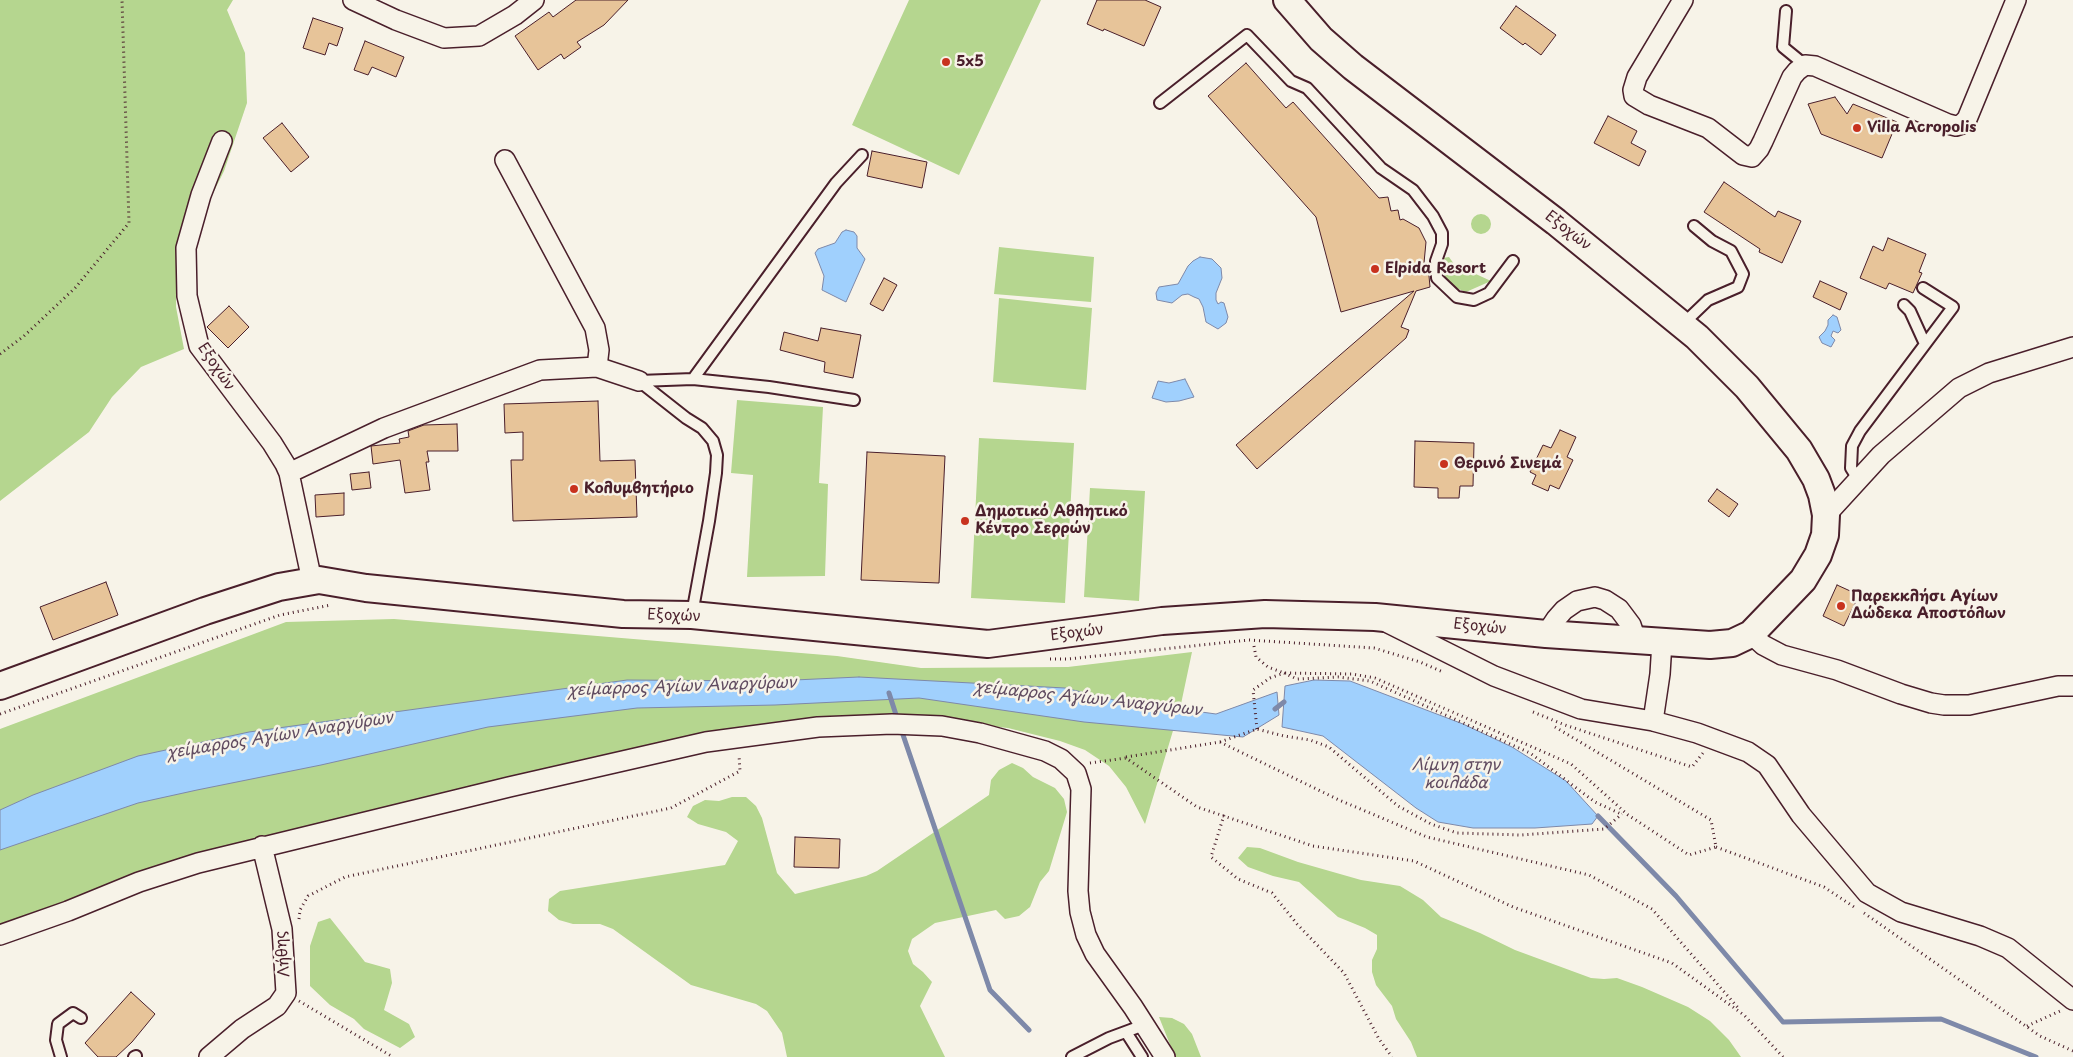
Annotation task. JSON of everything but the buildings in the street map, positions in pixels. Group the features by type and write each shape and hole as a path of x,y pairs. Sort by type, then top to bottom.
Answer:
{"main road":[{"name":"Εξοχών","path":"0,686 205,611 279,587 312,580 366,588 613,613 692,615 988,644 1199,617 1293,613 1375,617 1546,634 1720,645 1736,642 1751,634 1784,602 1812,567 1825,536 1826,515 1822,495 1799,450 1731,369 1682,325 1556,222 1347,62 1321,39 1287,0"}],"street":[{"path":"353,0 396,20 444,38 479,36 515,16 534,0"},
{"path":"1682,0 1636,77 1633,93 1640,101 1700,124 1714,132 1743,155 1752,157 1759,150 1792,77 1805,64 1815,66 1948,124 1960,125 1967,119 2016,0"},
{"name":"Εξοχών","path":"222,141 201,195 186,248 187,296 199,346 272,443 289,473 312,580"},
{"path":"505,160 595,328 599,350 597,367"},
{"path":"1826,515 1904,434 1969,382 2001,368 2073,347"},
{"path":"289,473 384,428 540,370 597,367 639,381"},
{"path":"1546,634 1564,610 1577,601 1595,597 1606,600 1619,608 1631,625 1636,640"},
{"path":"1375,617 1494,676 1581,709 1653,721 1748,752 1767,765 1779,780 1801,816 1855,880 1876,899 1901,912 1980,936 2008,948 2069,1005"},
{"path":"1751,634 1770,649 1782,655 1844,672 1901,694 1931,703 1969,705 2058,686 2073,686"},
{"path":"1653,721 1660,674 1662,642"},
{"path":"0,935 61,914 139,882 178,869 262,846 299,840 509,787 706,742 818,727 884,724 942,726 1032,746 1053,755 1070,766 1076,773 1081,784 1078,890 1082,922 1095,954 1165,1057"},
{"name":"Λήθης","path":"209,1057 242,1029 277,1006 286,993 282,929 262,846"}],"lane":[{"path":"1786,11 1783,47 1805,64"},
{"path":"1160,104 1247,35 1291,81 1307,88 1382,168 1413,190 1434,216 1442,233 1442,244 1436,261 1437,278 1457,297 1474,300 1489,293 1513,261"},
{"path":"694,379 836,183 862,155"},
{"path":"1682,325 1708,300 1738,287 1743,274 1731,251 1712,241 1694,226"},
{"path":"1858,480 1851,468 1852,446 1860,431 1953,307 1923,288"},
{"path":"1904,304 1910,311 1925,344"},
{"path":"639,381 694,379 769,387 854,400"},
{"path":"639,381 686,418 702,428 713,441 717,455 711,511 692,615"},
{"path":"61,1057 56,1040 58,1024 73,1013 80,1018"},
{"path":"1072,1057 1144,1025"},
{"path":"1126,1032 1142,1057"}],"path":[{"path":"0,354 24,336 75,288 129,222 122,0"},
{"path":"0,714 280,615 321,606 340,605"},
{"path":"1048,659 1068,659 1249,640 1374,648 1420,662 1446,674"},
{"path":"1254,646 1256,656 1268,667 1297,679 1338,677 1370,681 1530,753 1596,802 1620,815"},
{"path":"1257,729 1253,690 1270,678 1284,672 1352,674 1375,678 1571,764 1624,811 1689,855 1716,847 1824,887 2040,1036 2073,1051"},
{"path":"1526,709 1565,725 1692,767 1714,740"},
{"path":"1555,727 1711,820 1716,847"},
{"path":"1070,766 1220,742 1257,729 1310,740 1329,747 1398,806 1431,824 1457,833 1521,836 1604,829 1624,811"},
{"path":"300,922 300,910 308,896 345,877 671,808 740,771 738,737"},
{"path":"1220,742 1338,800 1427,837 1589,875 1652,909 1783,1057"},
{"path":"1126,758 1198,807 1313,846 1414,861 1514,907 1672,963 1744,1015"},
{"path":"1224,816 1211,858 1238,878 1272,893 1297,924 1344,973 1378,1039 1392,1057"},
{"path":"286,993 393,1057"},
{"path":"2026,1026 2069,1005"}],"green space":[{"path":"0,0 233,0 227,10 245,53 247,103 224,171 176,268 176,307 184,349 141,367 112,397 89,432 0,501"},
{"name":"5x5","path":"909,0 1041,0 959,175 852,125"},
{"path":"1481,214 1488,217 1491,224 1488,231 1481,234 1474,231 1471,224 1474,217"},
{"path":"999,247 1094,257 1091,302 994,294"},
{"path":"1449,257 1454,264 1491,281 1466,292 1451,286 1445,279 1442,269 1443,258"},
{"path":"999,298 1092,308 1086,390 993,382"},
{"path":"737,400 823,407 819,483 828,484 825,576 747,577 753,475 731,473"},
{"path":"979,438 1074,443 1065,603 971,598"},
{"path":"1090,488 1145,491 1139,601 1084,597"},
{"path":"394,619 837,656 921,668 1068,667 1192,652 1181,704 1145,824 1126,787 1109,766 1085,750 1060,741 1008,728 946,721 605,759 0,928 0,729 286,622"},
{"path":"1012,763 1023,768 1033,777 1055,788 1064,799 1067,812 1049,871 1040,882 1030,907 1019,916 1005,919 996,910 935,923 912,939 908,951 913,964 932,982 920,1006 945,1057 787,1057 782,1033 767,1011 756,1004 691,985 613,929 600,924 573,924 559,920 548,911 549,899 560,891 725,865 738,841 726,832 698,824 687,817 693,806 705,800 719,801 732,797 746,797 756,806 762,818 777,873 795,894 866,876 877,871 989,795 991,780 999,770"},
{"path":"1247,847 1260,848 1298,862 1361,880 1400,886 1423,900 1441,917 1515,950 1591,978 1617,978 1642,987 1688,1007 1710,1021 1729,1040 1741,1057 1417,1057 1411,1042 1396,1019 1392,1006 1376,985 1372,972 1372,960 1377,949 1377,935 1338,917 1299,882 1273,876 1248,867 1238,858"},
{"path":"330,918 365,962 390,969 392,983 384,1010 409,1024 415,1037 400,1048 364,1029 354,1019 330,1005 310,986 310,946 318,922"},
{"path":"1159,1017 1172,1018 1184,1024 1192,1034 1201,1057 1175,1057"}],"water":[{"path":"846,230 854,232 857,236 857,248 865,259 846,302 822,290 824,276 815,253 818,249 835,243 842,232"},
{"path":"1200,257 1212,259 1221,268 1222,278 1216,293 1216,300 1218,304 1224,303 1228,317 1226,323 1218,329 1206,322 1199,299 1188,294 1182,295 1172,303 1157,300 1156,293 1159,287 1178,284 1188,266"},
{"path":"1833,315 1837,317 1841,330 1838,333 1833,331 1831,336 1835,340 1831,347 1822,343 1819,337 1825,331 1828,320"},
{"path":"1185,379 1194,397 1166,402 1152,398 1158,381 1169,383"},
{"path":"859,677 1065,688 1114,700 1216,714 1277,692 1279,715 1243,737 1084,722 919,698 775,705 637,708 488,727 321,765 138,803 0,850 0,810 33,795 138,756 249,732 627,680 773,681"},
{"name":"Λίμνη στην κοιλάδα","path":"1314,680 1350,681 1463,724 1512,747 1566,781 1598,816 1592,824 1535,828 1473,828 1438,822 1416,808 1323,736 1282,727 1285,686"}],"waterway":[{"path":"889,693 898,721"},
{"name":"χείμαρρος Αγίων Αναργύρων","path":"1275,709 1284,702"},
{"path":"901,729 990,990 1029,1030"},
{"name":"χείμαρρος Αγίων Αναργύρων","path":"1598,816 1676,896 1783,1022 1941,1019 2036,1057"}],"place":[{"name":"5x5","path":"946,62"},
{"name":"Villa Acropolis","path":"1857,128"},
{"name":"Elpida Resort","path":"1375,269"},
{"name":"Θερινό Σινεμά","path":"1444,464"},
{"name":"Κολυμβητήριο","path":"574,489"},
{"name":"Δημοτικό Αθλητικό Κέντρο Σερρών","path":"965,521"},
{"name":"Παρεκκλήσι Αγίων Δώδεκα Αποστόλων","path":"1841,606"}]}
